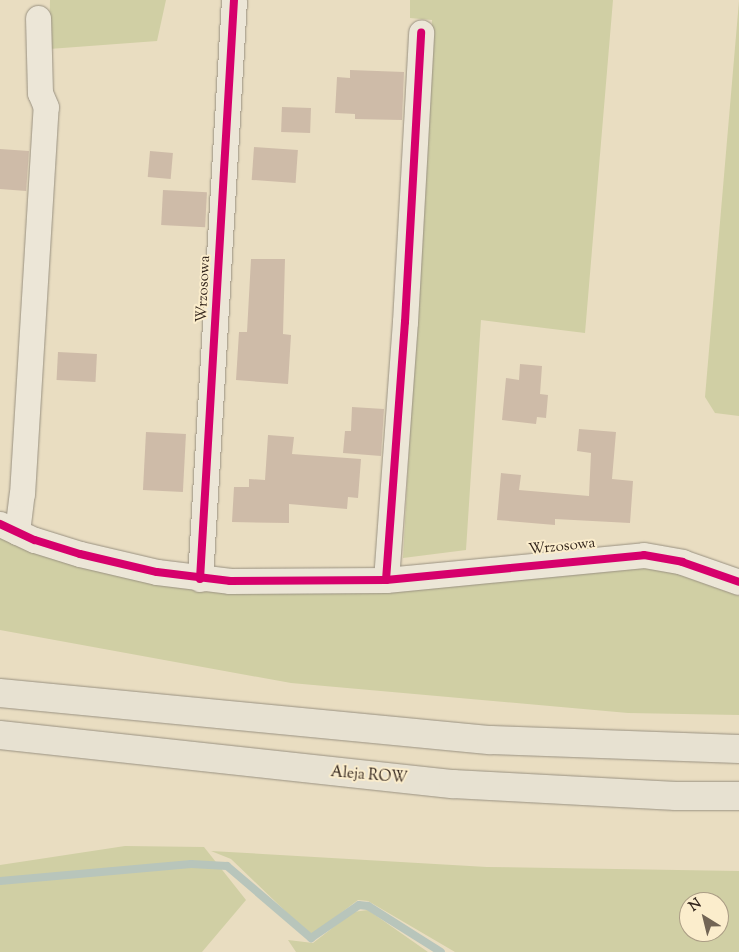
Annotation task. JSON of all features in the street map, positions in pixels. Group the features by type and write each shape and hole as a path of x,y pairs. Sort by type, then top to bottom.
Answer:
{"main road":[{"path":"0,693 491,740 739,749"},
{"name":"Aleja ROW","path":"0,736 453,784 676,796 739,796"}],"street":[{"name":"Wrzosowa","path":"200,579 234,0"},
{"name":"Wrzosowa","path":"38,18 40,93 46,107 22,494 9,528 80,554 200,579 268,583 386,580 644,555 682,562 739,582"},
{"path":"386,580 406,322 421,32"}],"green space":[{"path":"50,0 166,0 157,41 49,49"},
{"path":"410,0 613,0 585,333 481,320 466,550 403,558 432,20 410,18"},
{"path":"739,1 739,416 715,413 705,397"},
{"path":"0,531 41,552 206,591 373,589 646,563 739,596 739,715 628,713 291,683 0,630"},
{"path":"125,846 204,847 246,900 202,952 0,952 0,865"},
{"path":"211,851 487,867 739,871 739,952 455,952 368,901 358,900 313,934 306,931 231,859"},
{"path":"368,910 428,952 296,952 288,940 313,943 353,912"}],"building":[{"path":"350,70 404,72 402,120 355,119 355,114 335,113 337,77 350,78"},
{"path":"282,107 311,108 310,133 281,132"},
{"path":"254,147 298,150 296,183 252,180"},
{"path":"0,149 29,151 26,191 0,189"},
{"path":"150,151 173,153 171,179 148,177"},
{"path":"163,190 207,192 205,227 161,225"},
{"path":"251,259 285,259 283,334 291,335 288,384 236,380 239,332 247,332"},
{"path":"58,352 97,354 95,382 57,380"},
{"path":"520,364 542,366 540,394 548,395 546,418 537,417 536,424 502,420 506,378 519,380"},
{"path":"352,407 384,409 381,456 343,453 345,431 351,431"},
{"path":"579,429 616,432 612,479 633,481 630,523 555,519 555,525 497,520 501,473 521,475 519,490 589,496 591,453 577,451"},
{"path":"146,432 186,434 183,492 143,490"},
{"path":"268,435 294,437 292,454 361,459 358,498 348,497 347,509 289,504 289,523 232,522 234,487 249,487 249,479 265,480"}],"waterway":[{"path":"0,881 191,864 227,866 311,938 359,905 368,906 441,952"}],"cycle path":[{"path":"200,579 234,0"},
{"path":"386,580 405,322 421,32"},
{"path":"0,524 35,540 80,554 157,572 230,581 386,580 644,555 682,562 739,582"}]}
